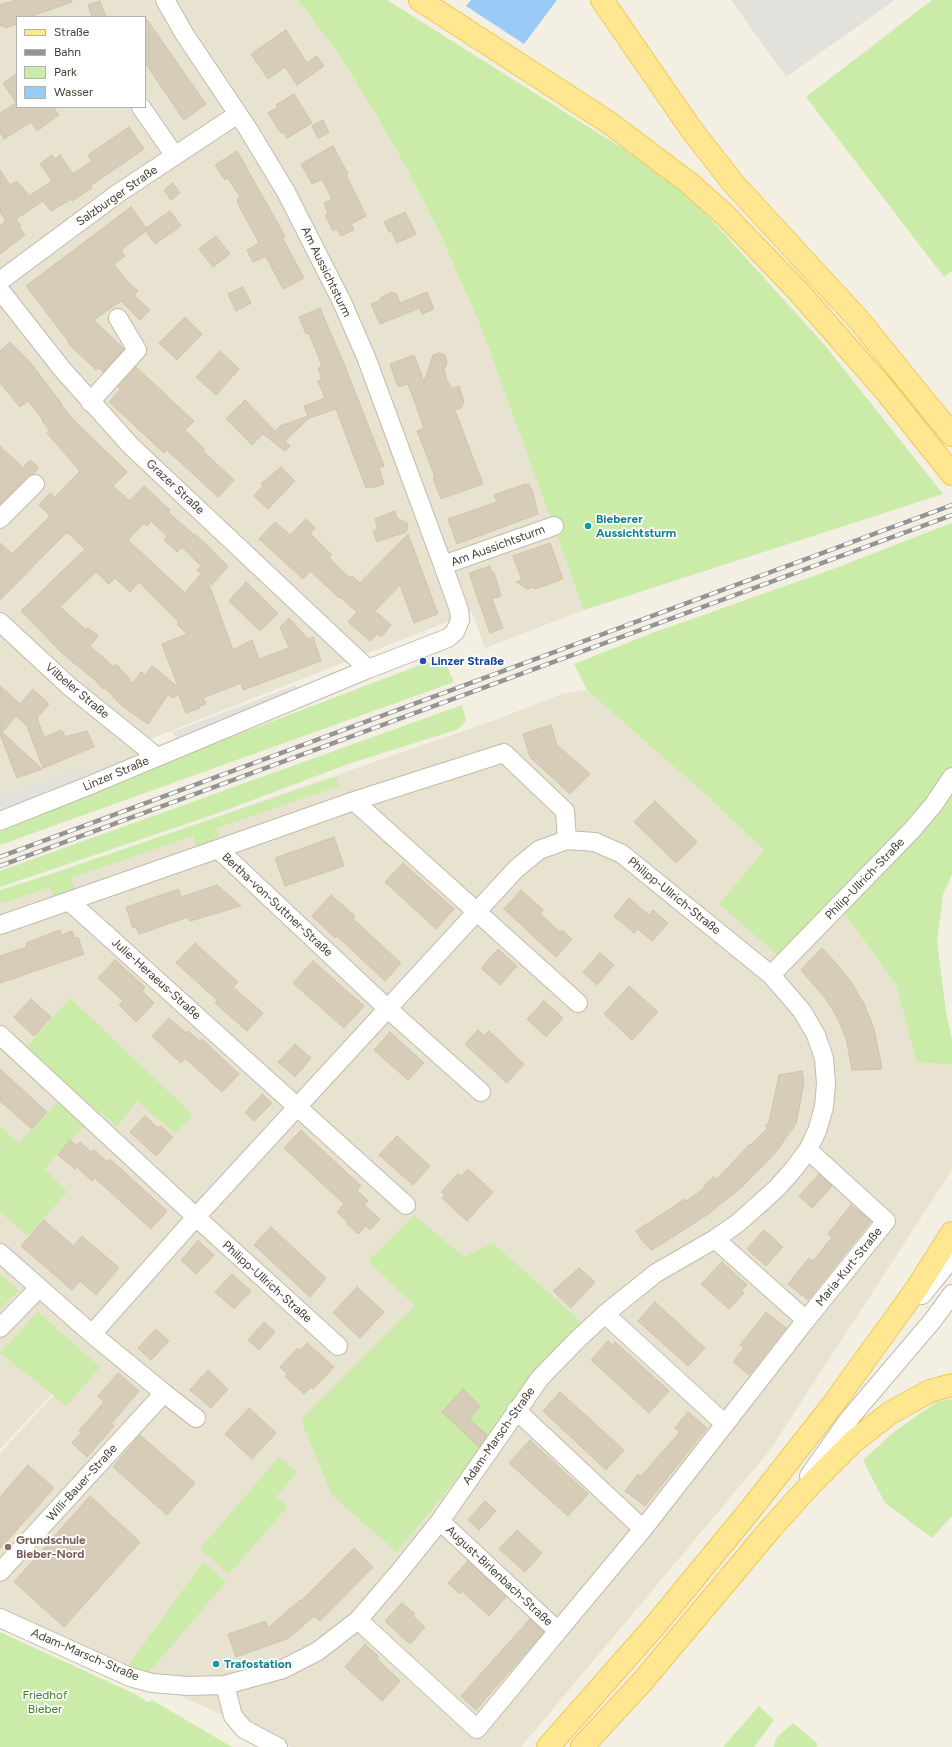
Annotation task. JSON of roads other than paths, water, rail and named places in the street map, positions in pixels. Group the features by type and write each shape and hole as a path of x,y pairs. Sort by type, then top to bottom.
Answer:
{"main road":[{"path":"420,0 608,122 659,159 725,215 808,302 884,390 952,474"},
{"path":"602,0 691,129 733,183 853,314 952,435"},
{"path":"548,1747 653,1628 831,1408 917,1288 952,1233"},
{"path":"582,1747 642,1682 773,1526 811,1484 849,1447 884,1418 924,1394 952,1385"}],"street":[{"name":"Am Aussichtsturm","path":"165,0 286,192 342,302 366,357 459,610 458,627 453,635"},
{"path":"142,108 175,156"},
{"name":"Salzburger Straße","path":"0,281 118,194 238,114"},
{"name":"Grazer Straße","path":"0,290 62,369 131,446 368,669"},
{"path":"90,402 137,350 118,318"},
{"path":"0,519 35,484"},
{"name":"Am Aussichtsturm","path":"443,565 554,526"},
{"name":"Vilbeler Straße","path":"0,622 69,686 157,757"},
{"name":"Linzer Straße","path":"0,821 453,635"},
{"name":"Bertha-von-Suttner-Straße","path":"388,1009 218,849 354,801 504,753 565,811 567,840"},
{"name":"Philip-Ullrich-Straße","path":"771,975 912,830 934,804 952,777"},
{"path":"354,801 578,1003"},
{"name":"Philipp-Ullrich-Straße","path":"92,1334 196,1217 516,869 539,850 567,840 595,842 622,854 771,975"},
{"path":"0,925 218,849"},
{"name":"Julie-Heraeus-Straße","path":"69,900 298,1107"},
{"name":"Adam-Marsch-Straße","path":"0,1618 130,1677 152,1683 189,1686 225,1685 283,1669 318,1651 358,1620 440,1521 516,1410 540,1378 605,1314 656,1273 715,1239 738,1223 772,1192 793,1170 808,1150 817,1131 824,1107 826,1083 824,1058 816,1035 802,1011 771,975"},
{"path":"388,1009 481,1092"},
{"path":"0,1035 196,1217"},
{"path":"298,1107 406,1205"},
{"name":"Maria-Kurt-Straße","path":"558,1631 643,1529 806,1320 886,1221 808,1150"},
{"name":"Philipp-Ullrich-Straße","path":"196,1217 338,1346"},
{"path":"715,1239 806,1320"},
{"path":"0,1253 92,1334 164,1394 196,1418"},
{"path":"876,1346 928,1289 952,1258"},
{"path":"0,1328 39,1288"},
{"path":"773,1526 849,1419 933,1320 952,1294"},
{"path":"605,1314 725,1424"},
{"name":"Willi-Bauer-Straße","path":"0,1572 164,1394"},
{"path":"516,1410 643,1529"},
{"name":"August-Birlenbach-Straße","path":"358,1620 477,1729 558,1631 440,1521"},
{"path":"225,1685 233,1716 244,1729 278,1747"}],"water":[{"path":"471,0 557,0 524,44 466,6"}],"railway":[{"path":"0,857 952,505"},
{"path":"0,866 952,515"}],"place":[{"name":"Bieberer Aussichtsturm","path":"588,526"},
{"name":"Linzer Straße","path":"423,661"},
{"name":"Grundschule Bieber-Nord","path":"8,1547"},
{"name":"Trafostation","path":"216,1664"}],"park label":[{"name":"Friedhof Bieber","path":"45,1702"}]}
